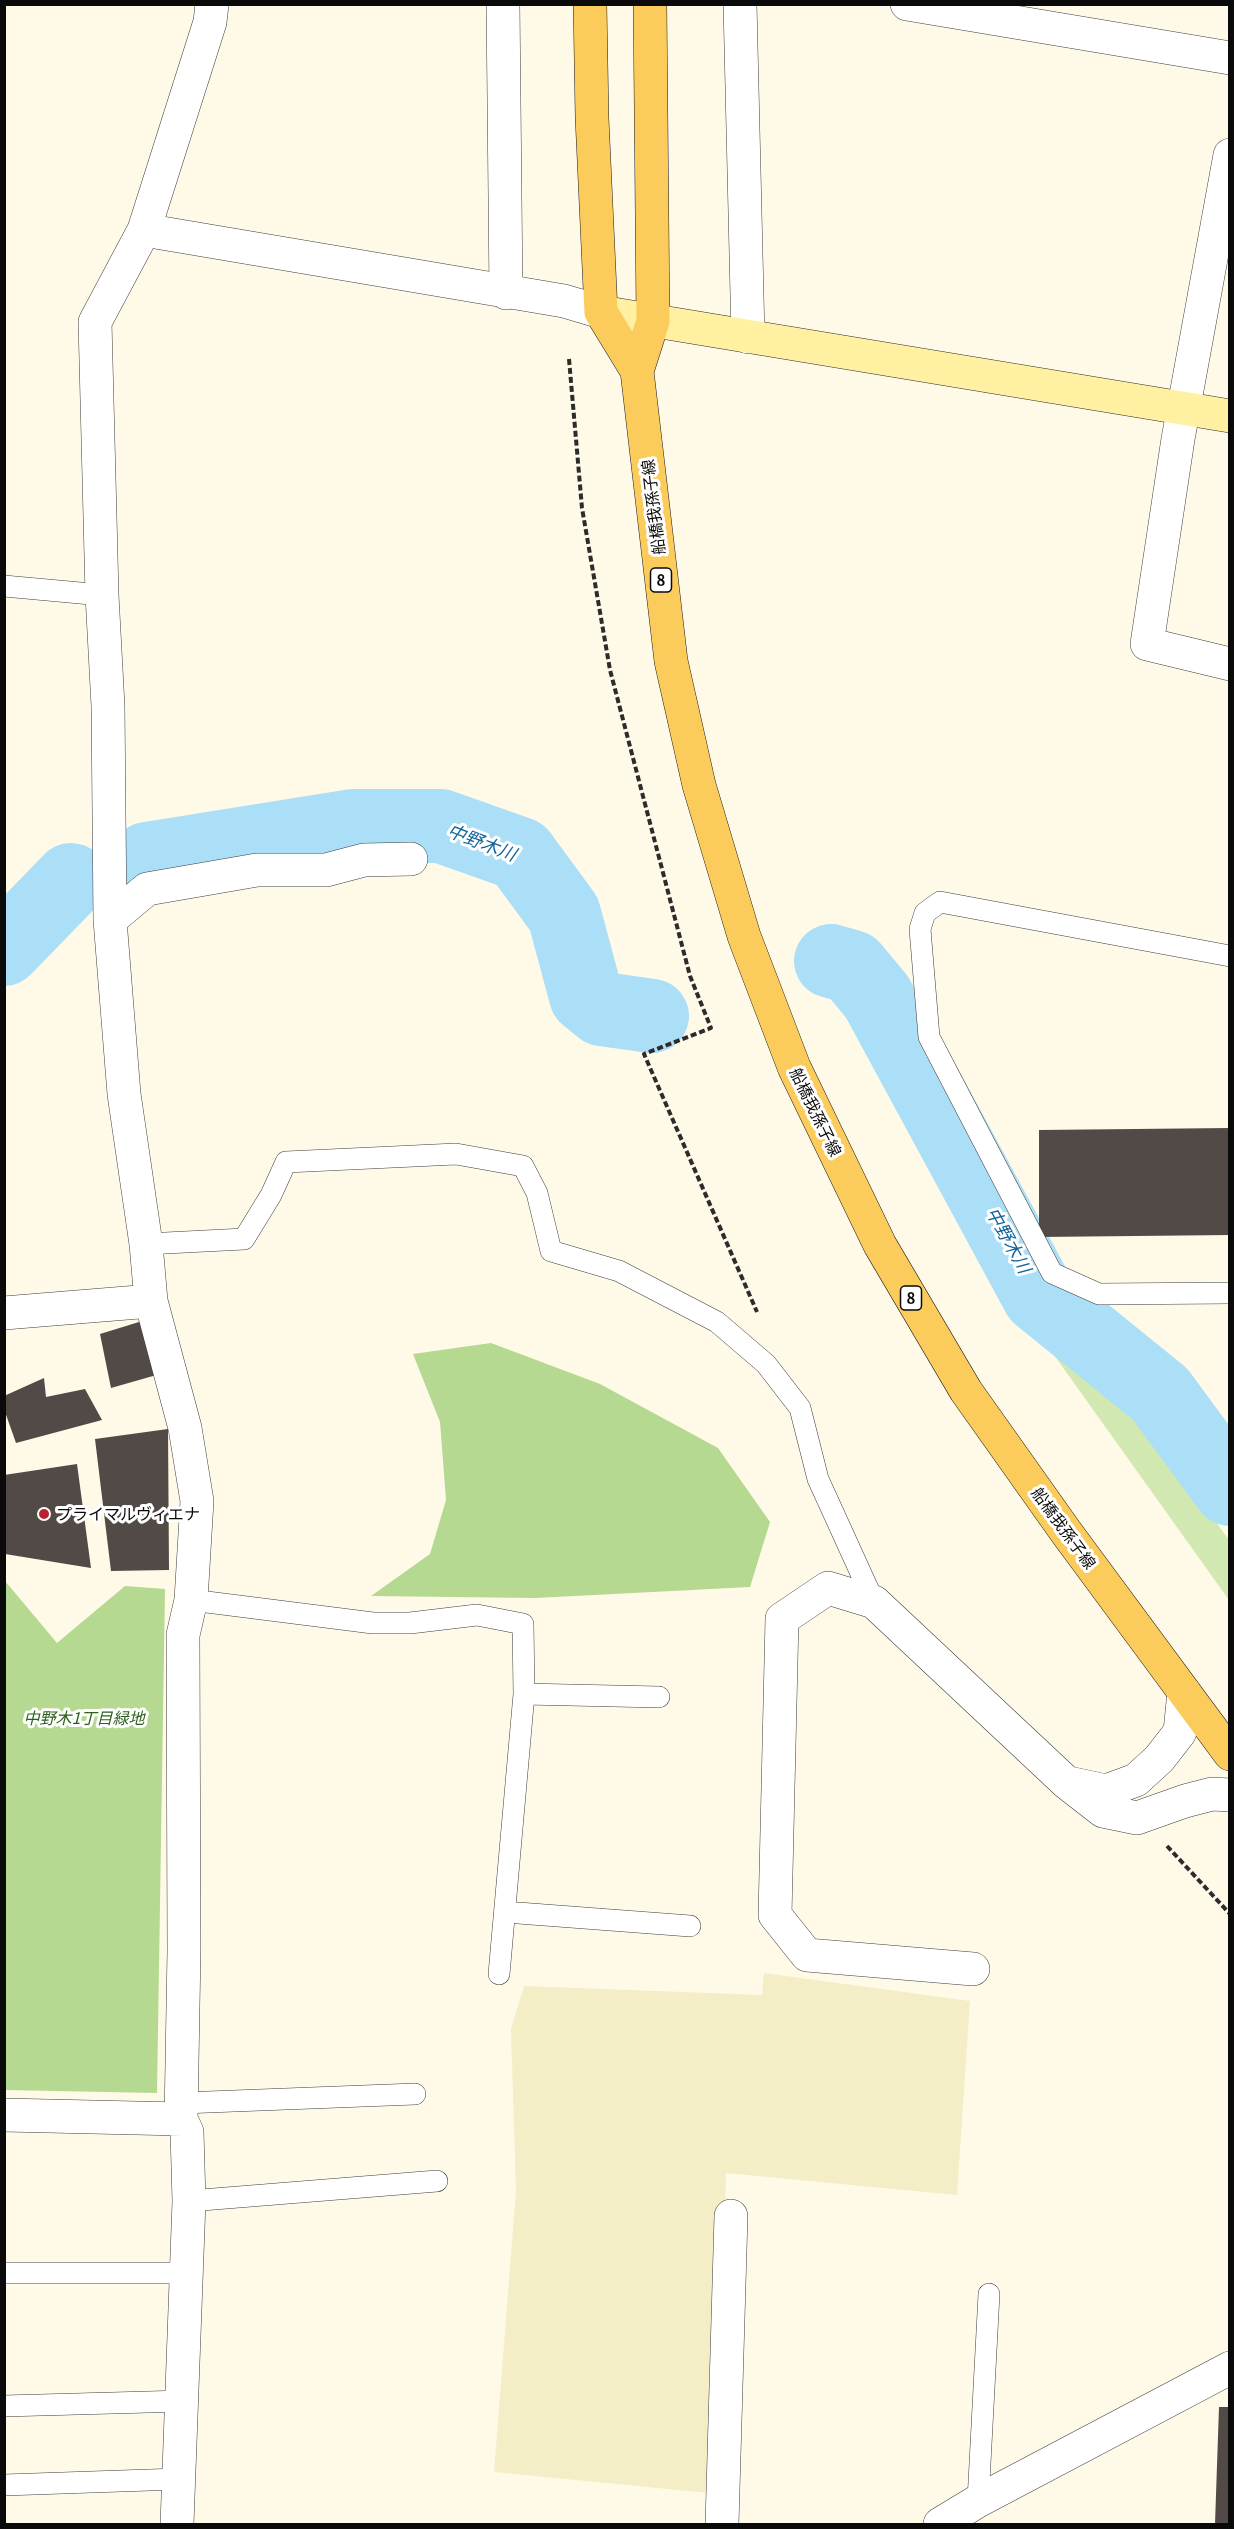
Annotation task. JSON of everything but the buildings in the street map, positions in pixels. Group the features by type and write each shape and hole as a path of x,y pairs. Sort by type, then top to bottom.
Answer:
{"main road":[{"name":"船橋我孫子線","path":"590,4 592,118 601,312 637,371"},
{"name":"船橋我孫子線","path":"650,4 653,321 637,371 671,661 699,785 741,925 794,1067 880,1245 966,1391 1066,1532 1230,1754"}],"street":[{"path":"177,2524 184,2401 189,2201 187,2132 182,2111 183,1635 191,1600 197,1500 185,1428 151,1301 146,1244 124,1094 110,920 108,706 102,595 95,322 144,230 210,22 212,4"},
{"path":"503,4 506,293"},
{"path":"740,4 748,337"},
{"path":"907,4 1230,58"},
{"path":"1230,155 1184,408 1147,644 1230,664"},
{"path":"144,230 564,302 601,312 653,321 1230,416"},
{"path":"110,920 147,889 256,870 326,870 364,860 411,859"},
{"path":"4,1313 151,1301"},
{"path":"973,1969 807,1955 776,1915 782,1619 828,1588 874,1602 1067,1783 1103,1811 1137,1818 1212,1794 1230,1794"},
{"path":"1067,1783 1106,1791 1136,1780 1159,1759 1180,1732 1184,1692"},
{"path":"4,2115 182,2111"},
{"path":"722,2524 731,2216"},
{"path":"940,2524 978,2500 1230,2368"}],"lane":[{"path":"4,586 102,595"},
{"path":"1230,956 940,902 925,913 920,929 929,1037 1052,1273 1099,1294 1230,1293"},
{"path":"146,1244 244,1239 271,1195 286,1162 456,1154 523,1166 537,1192 551,1251 619,1271 717,1322 766,1364 800,1408 818,1479 874,1602"},
{"path":"191,1600 373,1623 410,1623 477,1615 522,1623 524,1694 499,1974"},
{"path":"524,1694 659,1697"},
{"path":"505,1912 690,1926"},
{"path":"182,2111 415,2094"},
{"path":"189,2201 437,2181"},
{"path":"4,2273 187,2273"},
{"path":"978,2500 989,2294"},
{"path":"4,2406 184,2401"},
{"path":"4,2485 180,2479"}],"path":[{"path":"569,359 582,508 610,670 690,976 711,1028 644,1054 775,1353 766,1364"},
{"path":"1137,1818 1160,1838 1230,1914"}],"shaded area":[{"path":"764,1973 970,2001 957,2195 726,2173 719,2494 494,2472 516,2191 511,2029 524,1986 762,1995"}],"green space":[{"path":"1034,1327 1115,1384 1229,1540 1229,1600"},
{"path":"491,1343 600,1384 718,1448 770,1522 750,1587 535,1598 371,1596 430,1554 446,1500 440,1422 413,1354"},
{"name":"中野木1丁目緑地","path":"5,1581 57,1643 125,1586 165,1589 157,2093 5,2090"}],"waterway":[{"name":"中野木川","path":"147,859 353,826 441,826 520,854 564,914 586,996 602,1009 652,1016"},
{"name":"中野木川","path":"4,949 71,880"},
{"name":"中野木川","path":"831,961 852,967 877,997 1039,1296 1160,1394 1230,1489"}],"place":[{"name":"プライマルヴィエナ","path":"44,1514"}]}
